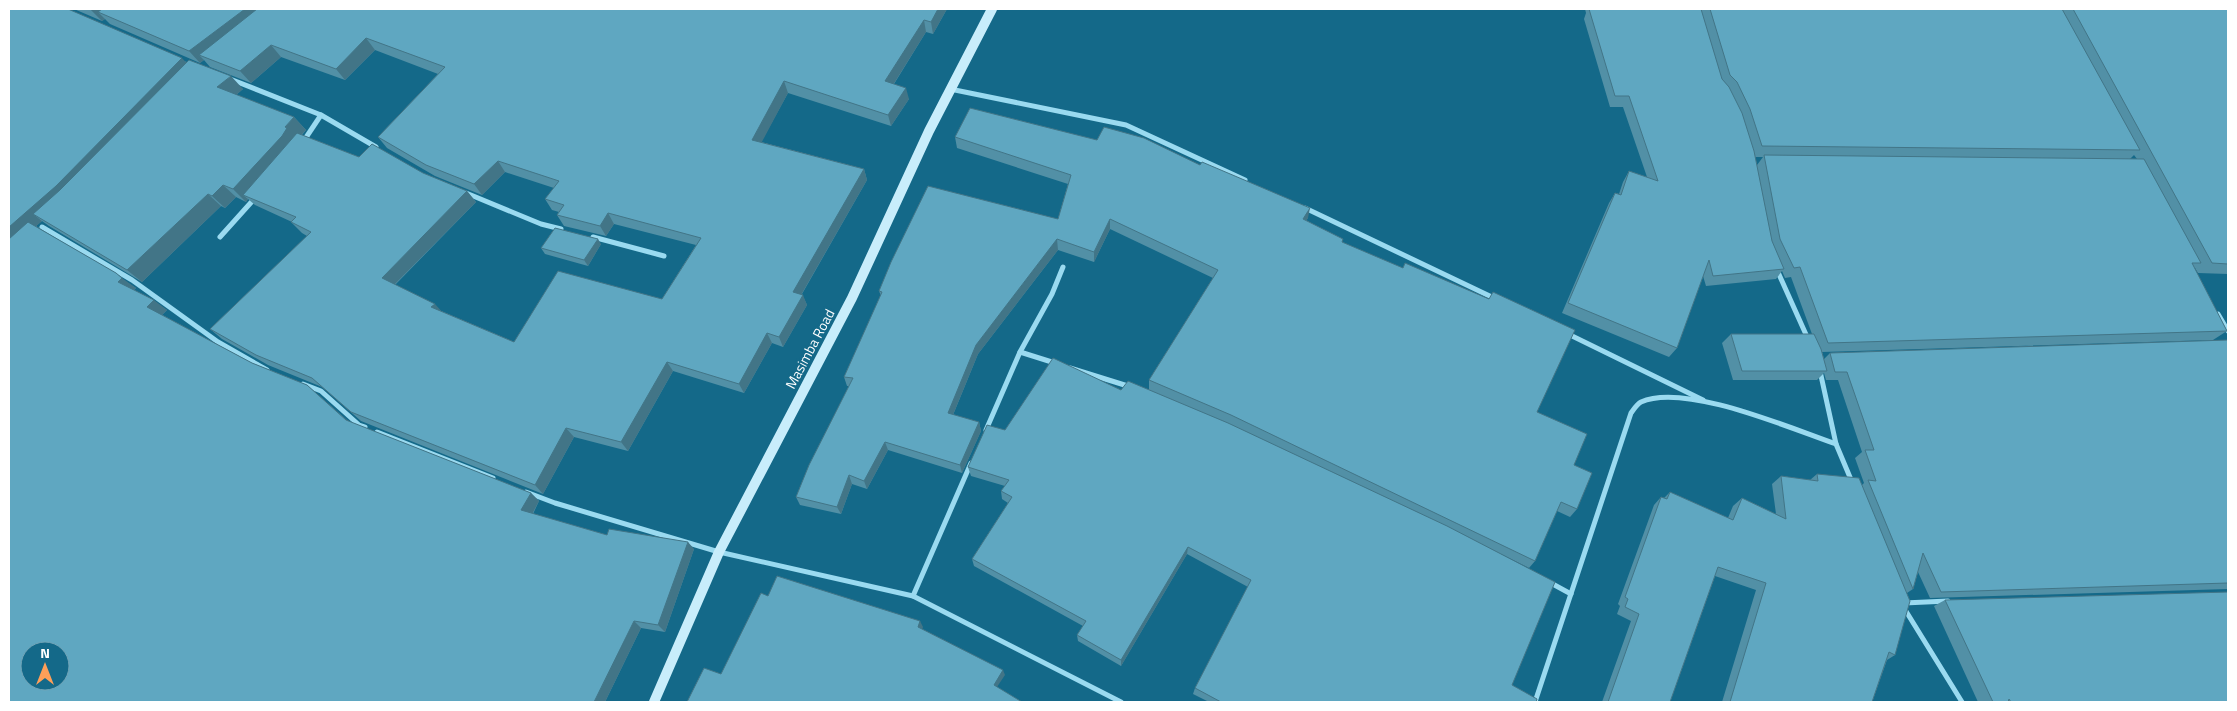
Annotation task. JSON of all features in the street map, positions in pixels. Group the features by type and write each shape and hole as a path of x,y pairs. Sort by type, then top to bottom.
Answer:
{"street":[{"name":"Masimba Road","path":"654,702 719,552 852,298 950,89 992,9"},
{"path":"220,75 321,115 381,150"},
{"path":"950,89 1126,126 1251,183"},
{"path":"302,145 321,115"},
{"path":"460,191 541,224 569,231"},
{"path":"220,237 258,195"},
{"path":"1295,204 1499,301"},
{"path":"36,233 50,220"},
{"path":"42,227 132,280 218,342 275,373"},
{"path":"588,236 664,256"},
{"path":"984,433 1020,352 1052,294 1063,267"},
{"path":"1776,268 1812,348"},
{"path":"2213,306 2228,331"},
{"path":"1561,331 1703,400 1836,444"},
{"path":"1020,352 1058,364"},
{"path":"1068,367 1133,388"},
{"path":"1818,367 1836,444 1854,488"},
{"path":"293,380 321,392 359,425 503,482"},
{"path":"1535,702 1630,413 1642,401 1668,397 1703,400"},
{"path":"913,596 972,460"},
{"path":"520,489 555,503 719,552 913,596 1121,702"},
{"path":"1546,581 1571,594"},
{"path":"1897,594 1962,702"},
{"path":"1901,603 1960,601"}],"building":[{"path":"9,9 68,9 182,58 56,186 9,227"},
{"path":"102,9 245,9 189,51 98,12"},
{"path":"257,9 938,9 931,22 924,20 885,81 906,88 888,115 784,81 752,140 864,169 793,292 803,295 779,337 767,333 739,384 667,362 621,442 566,428 535,485 351,412 312,378 256,355 210,329 311,232 291,222 296,217 243,195 297,133 359,157 372,144 423,173 467,191 382,278 435,304 431,307 514,342 558,271 662,299 701,238 608,213 600,226 557,215 564,205 545,199 559,181 498,161 474,184 426,165 378,137 445,67 366,38 336,69 271,45 240,71 199,55"},
{"path":"1589,9 1701,9 1722,79 1729,87 1742,113 1754,151 1772,241 1784,269 1713,276 1709,260 1677,348 1568,303 1615,193 1621,195 1629,171 1658,181 1629,96 1615,96"},
{"path":"1710,9 2062,9 2140,150 1762,146 1750,109 1737,82 1730,75"},
{"path":"2073,9 2228,9 2228,264 2212,263"},
{"path":"189,60 231,76 217,87 294,117 285,127 287,128 282,136 233,189 223,185 212,196 208,194 127,270 33,214 60,190"},
{"path":"970,108 1097,140 1104,127 1144,138 1200,165 1202,162 1310,208 1303,219 1343,239 1342,242 1403,268 1405,263 1489,299 1493,292 1575,330 1537,412 1587,434 1574,465 1592,473 1577,509 1561,502 1535,561 1231,415 1149,380 1218,270 1110,219 1094,252 1057,239 976,345 948,413 979,422 960,465 885,442 864,481 849,475 837,507 796,497 809,465 853,378 844,377 882,292 879,291 891,262 928,186 1058,219 1071,175 955,137"},
{"path":"1764,155 2144,159 2201,263 2192,263 2227,331 1828,343 1800,267 1794,268 1780,239"},
{"path":"28,222 116,273 122,278 118,282 154,300 147,307 252,363 307,385 346,420 531,493 521,510 607,535 609,529 688,542 658,625 634,621 594,702 9,702 9,239"},
{"path":"555,228 598,239 584,260 541,248"},
{"path":"1731,334 1814,334 1821,349 1827,371 1742,371"},
{"path":"2228,340 2228,583 1941,592 1923,553 1913,589 1868,480 1876,481 1865,450 1874,450 1847,372 1835,372 1830,353"},
{"path":"1053,358 1121,390 1128,381 1228,423 1447,526 1555,582 1512,685 1537,699 1536,702 1221,702 1195,688 1251,580 1188,547 1121,660 1077,635 1086,621 972,559 1012,497 1001,491 1009,480 968,467 987,425 1005,430"},
{"path":"1817,474 1859,478 1910,601 1895,655 1889,652 1872,702 1730,702 1766,583 1718,567 1670,702 1608,702 1639,614 1625,607 1628,599 1625,597 1661,497 1667,499 1670,492 1733,520 1742,498 1786,519 1781,476 1818,481"},
{"path":"777,576 920,621 918,627 1003,670 994,685 1022,702 687,702 704,668 721,674 761,593 768,596"},
{"path":"2228,592 2228,702 2011,702 2009,699 2008,702 1993,702 1945,600"}]}
